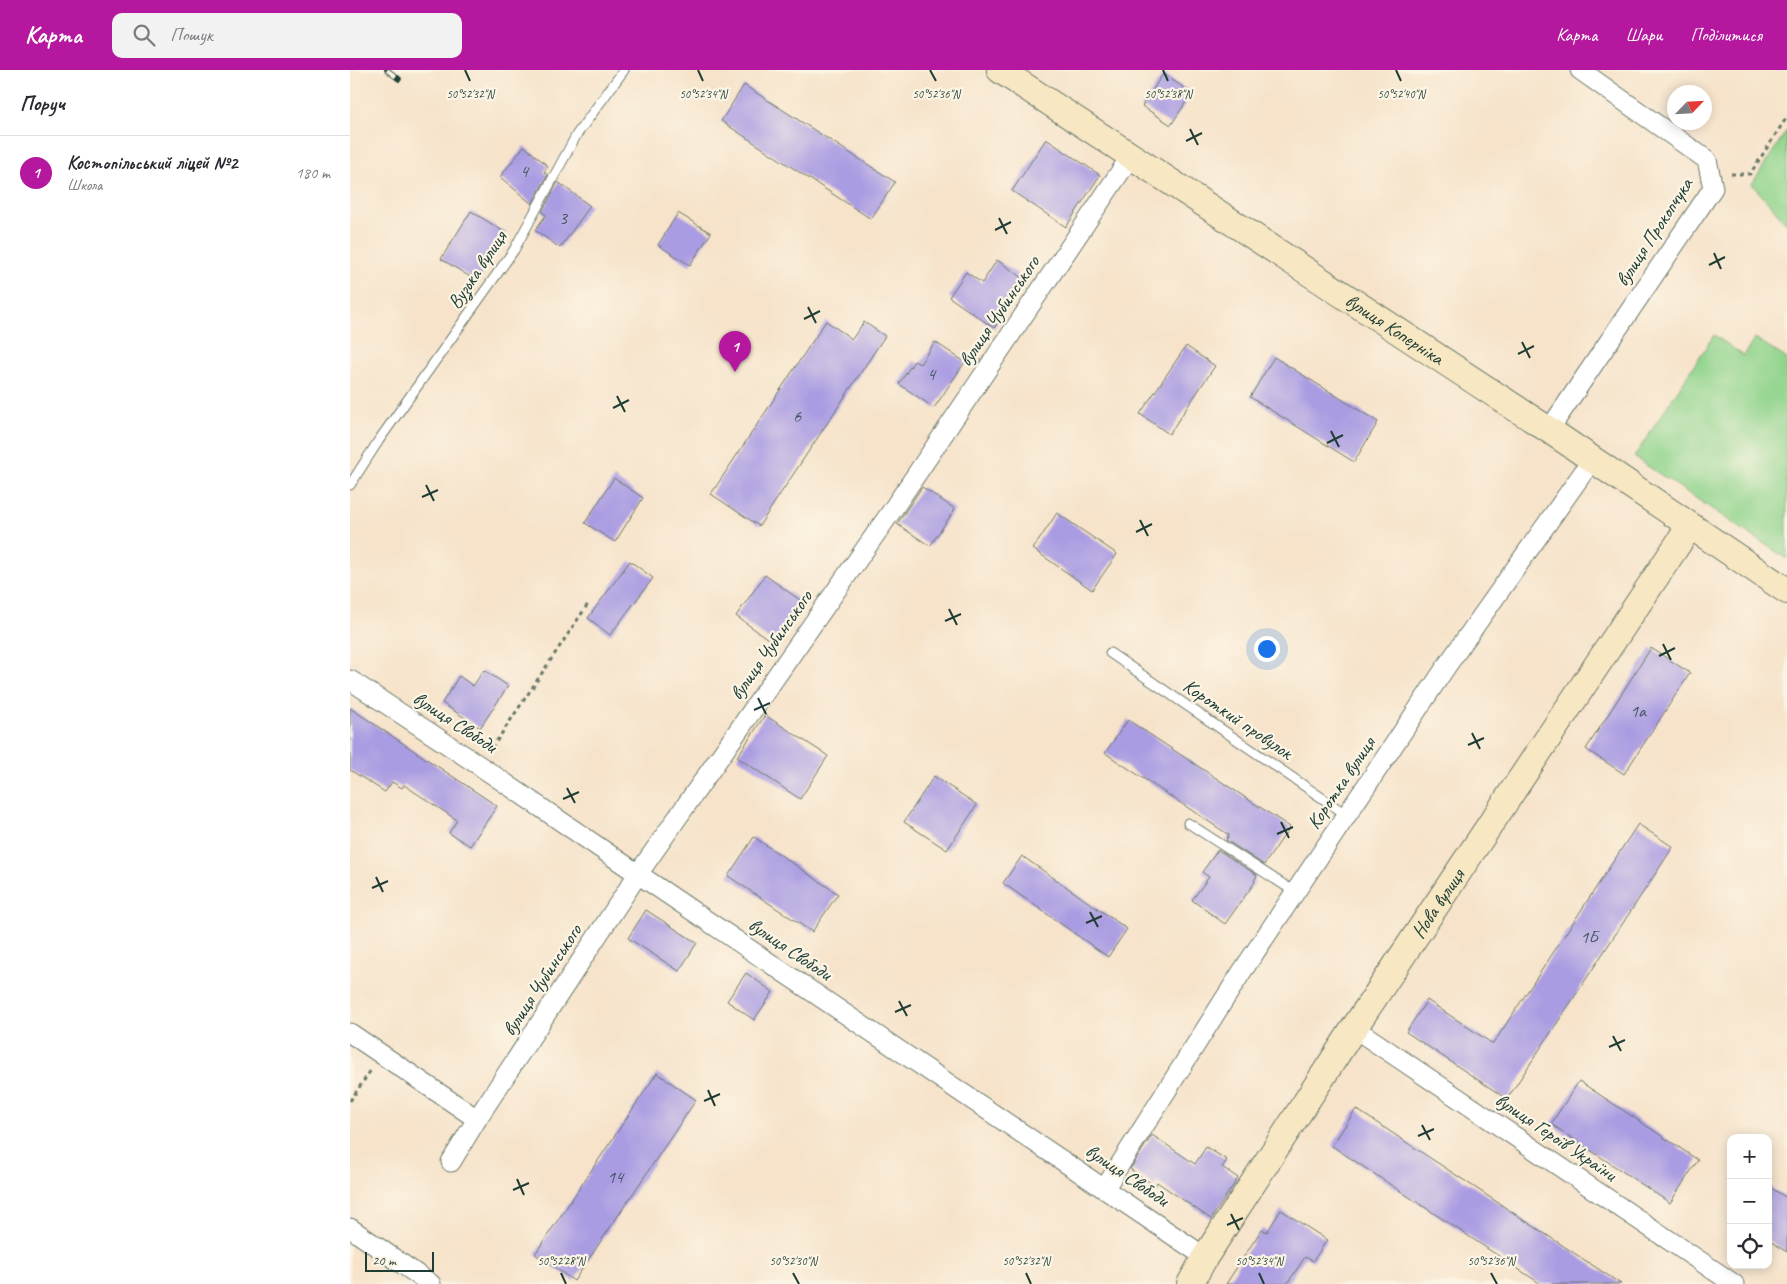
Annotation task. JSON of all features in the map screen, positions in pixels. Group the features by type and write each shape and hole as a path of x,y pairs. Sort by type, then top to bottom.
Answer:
{"main road":[{"name":"вулиця Коперніка","path":"1000,70 1549,430 1787,591"},
{"name":"Нова вулиця","path":"1190,1284 1354,1028 1690,526"}],"street":[{"name":"вулиця Прокопчука","path":"1549,430 1712,188 1707,160 1580,70"},
{"name":"вулиця Чубинського","path":"451,1162 477,1118 638,874 891,512 1131,156"},
{"name":"Коротка вулиця","path":"1105,1188 1240,973 1448,664 1592,460"},
{"name":"вулиця Свободи","path":"350,680 1206,1257"},
{"name":"вулиця Героїв України","path":"1354,1028 1734,1284"},
{"path":"350,1032 477,1118"},
{"path":"350,1228 431,1284"}],"lane":[{"name":"Вузька вулиця","path":"350,486 379,440 514,250 577,134 624,70"},
{"name":"Короткий провулок","path":"1110,653 1347,814"},
{"path":"1188,822 1295,892"}],"path":[{"path":"1710,175 1750,174 1787,117"},
{"path":"480,766 588,604"},
{"path":"350,1101 382,1054"}],"green space":[{"path":"1787,130 1787,224 1752,184"},
{"path":"1714,335 1744,356 1755,338 1787,359 1787,559 1634,457"}],"building":[{"path":"1163,74 1192,93 1171,125 1142,106"},
{"path":"744,85 895,182 871,219 721,121"},
{"path":"1046,139 1100,175 1066,227 1012,191"},
{"path":"524,146 548,166 544,172 548,175 532,204 500,177"},
{"path":"558,182 590,206 560,248 535,230 546,215 542,212"},
{"path":"471,211 506,233 477,281 441,259"},
{"path":"678,213 711,233 690,265 658,245"},
{"path":"997,260 1026,280 994,328 949,297 966,272 982,283"},
{"path":"826,321 852,339 864,322 885,336 759,526 711,494"},
{"path":"935,342 965,362 934,408 899,384 914,361 920,364"},
{"path":"1186,346 1215,366 1169,434 1140,414"},
{"path":"1274,357 1378,422 1354,462 1250,397"},
{"path":"614,478 643,498 615,542 585,523"},
{"path":"922,487 955,509 930,546 897,524"},
{"path":"1057,513 1117,554 1092,590 1033,549"},
{"path":"630,561 653,578 610,635 588,618"},
{"path":"765,575 804,603 775,644 736,616"},
{"path":"1651,648 1690,673 1624,774 1586,749"},
{"path":"484,670 508,686 480,728 442,703 459,676 473,686"},
{"path":"350,708 497,806 470,846 449,833 457,820 404,785 402,788 392,782 385,792 350,770"},
{"path":"765,715 828,756 800,799 737,757"},
{"path":"1128,720 1290,827 1264,865 1226,840 1229,835 1105,753"},
{"path":"934,776 977,805 947,850 904,822"},
{"path":"1638,824 1673,847 1507,1099 1406,1032 1427,1000 1493,1044"},
{"path":"754,837 838,894 812,932 728,876"},
{"path":"1218,850 1257,875 1255,882 1225,924 1192,900 1209,877 1202,872"},
{"path":"1022,856 1127,929 1108,957 1003,883"},
{"path":"646,910 697,943 679,971 628,938"},
{"path":"746,973 773,992 754,1020 727,1001"},
{"path":"657,1073 696,1100 574,1281 535,1254"},
{"path":"1579,1081 1698,1160 1670,1203 1551,1124"},
{"path":"1356,1109 1621,1284 1541,1284 1332,1146"},
{"path":"1152,1135 1195,1164 1206,1147 1227,1160 1222,1167 1238,1178 1211,1219 1157,1182 1155,1186 1130,1169"},
{"path":"1772,1189 1787,1198 1787,1252 1772,1243"},
{"path":"1281,1210 1327,1240 1313,1261 1305,1257 1287,1284 1226,1284 1262,1229 1267,1232"}],"railway":[{"path":"387,70 399,79"}],"place":[{"name":"Костопільський ліцей №2","path":"735,372"}]}
